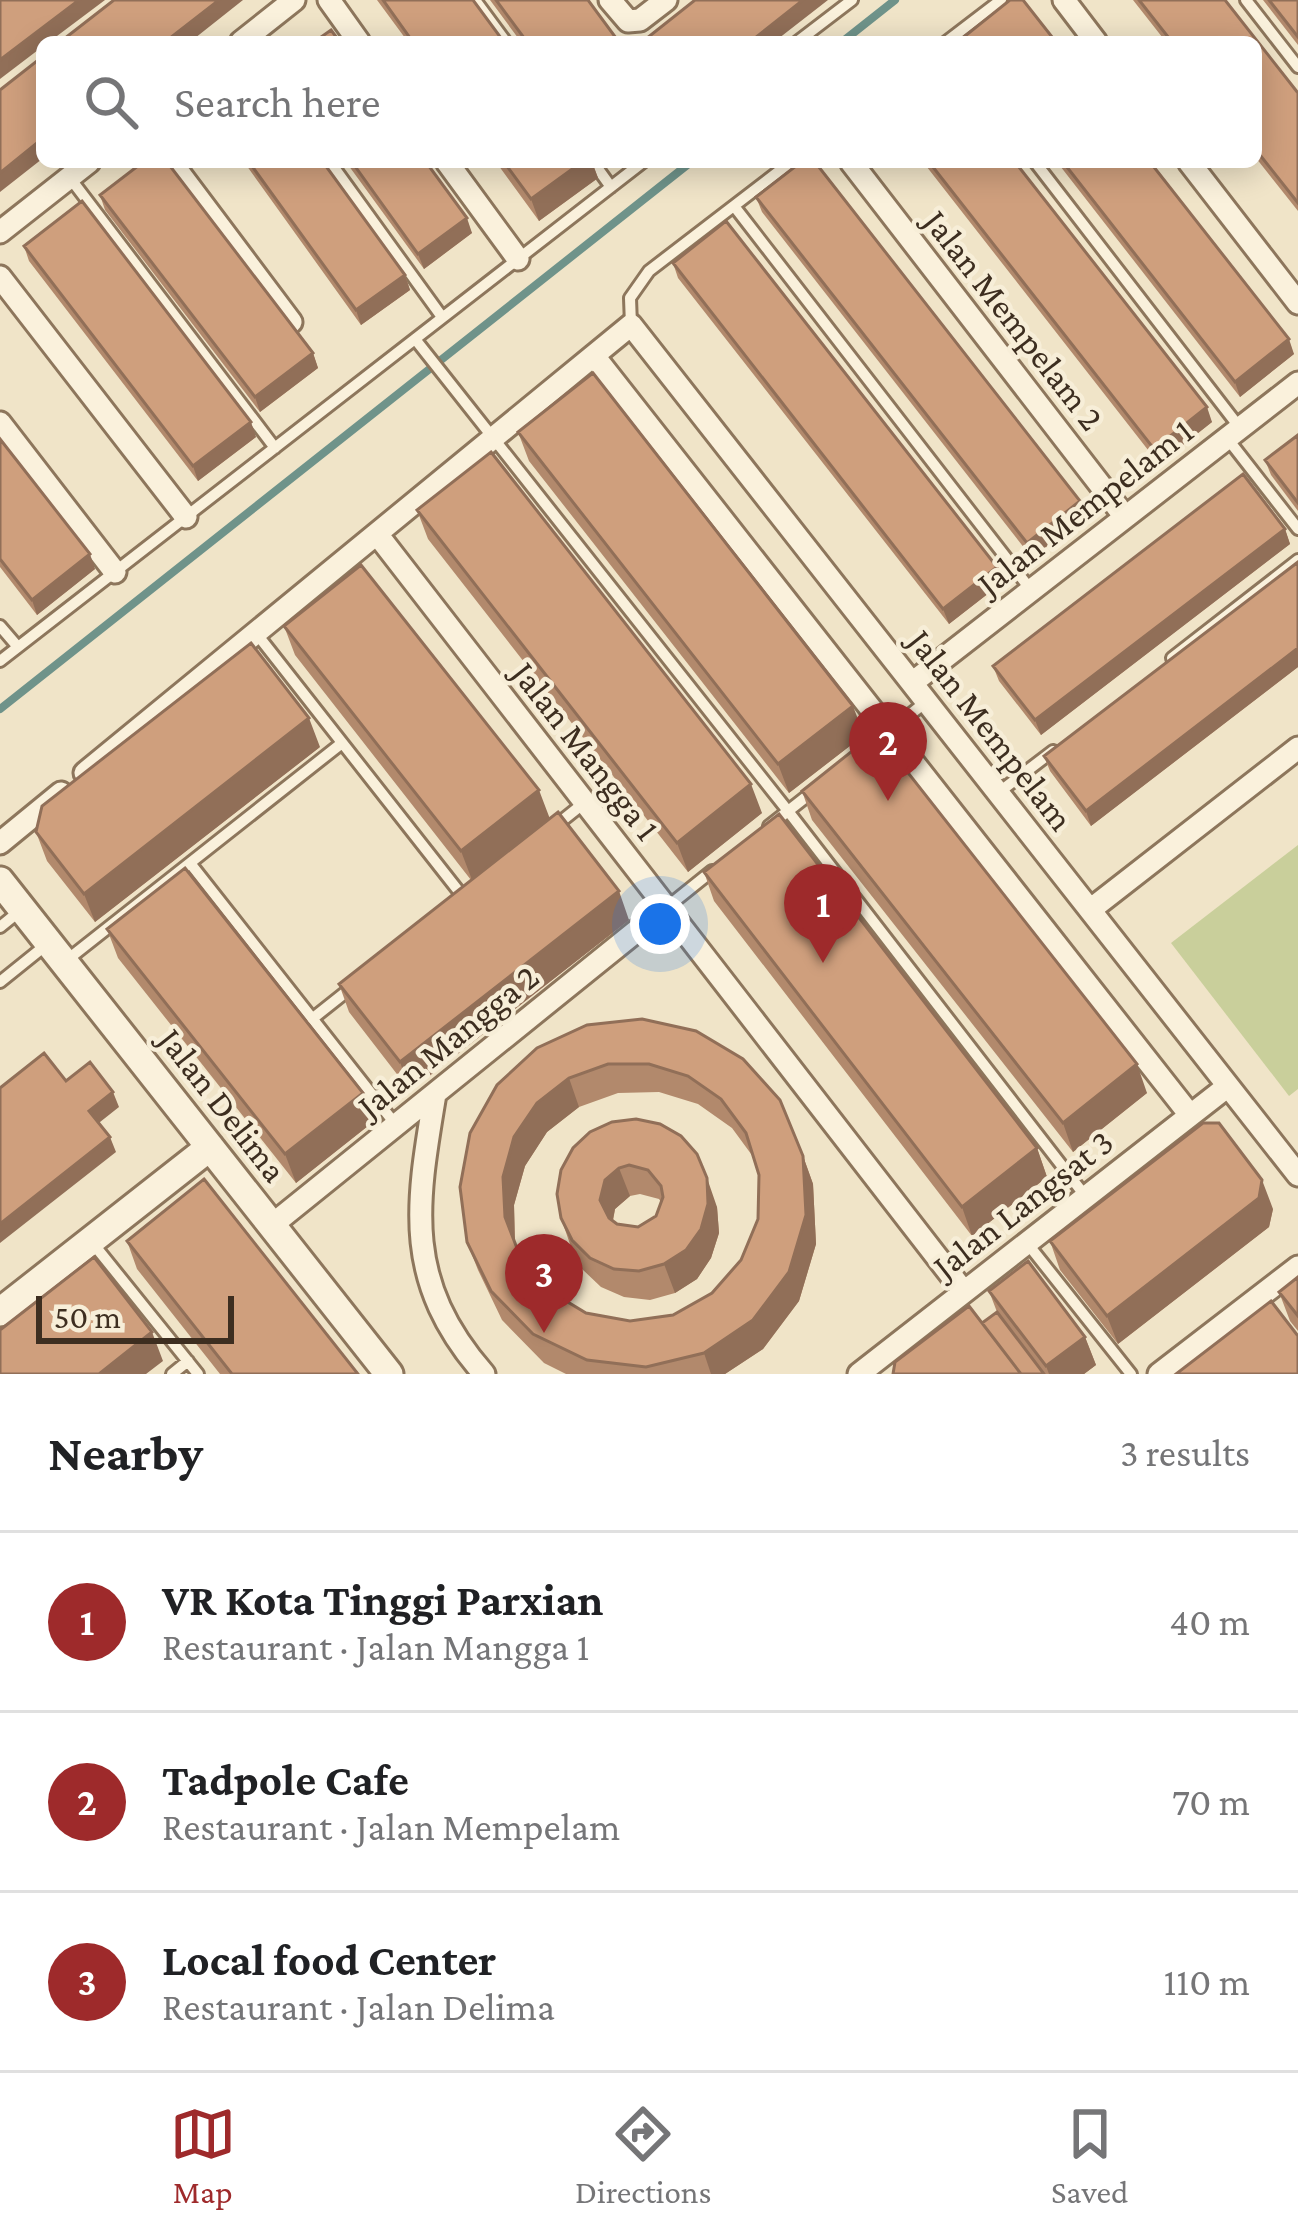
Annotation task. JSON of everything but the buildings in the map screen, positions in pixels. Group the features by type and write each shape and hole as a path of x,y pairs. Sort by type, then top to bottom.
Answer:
{"street":[{"path":"250,36 295,0"},
{"path":"328,0 355,36"},
{"path":"610,0 628,21 640,20 666,0"},
{"path":"1064,0 1091,36"},
{"path":"0,232 82,168"},
{"path":"176,168 291,322"},
{"path":"451,168 518,259"},
{"name":"Jalan Mempelam 2","path":"855,168 1125,518"},
{"path":"1194,168 1298,303"},
{"path":"0,277 186,517"},
{"path":"0,843 631,325"},
{"name":"Jalan Mempelam","path":"631,325 1298,1175"},
{"path":"594,356 882,737 1190,1115"},
{"name":"Jalan Mempelam 1","path":"919,692 1031,590 1298,383"},
{"path":"0,423 115,572"},
{"name":"Jalan Mangga 1","path":"377,533 964,1292"},
{"path":"1090,910 1298,748"},
{"name":"Jalan Delima","path":"0,881 11,918 56,953 389,1374"},
{"name":"Jalan Mangga 2","path":"272,1226 665,908"},
{"name":"Jalan Langsat 3","path":"859,1374 1228,1086"},
{"path":"435,1094 418,1221 427,1274 461,1348 484,1374"},
{"path":"0,1312 210,1147"},
{"path":"1160,1374 1298,1267"}],"lane":[{"path":"475,0 502,36"},
{"path":"805,36 851,0"},
{"path":"954,36 1001,0"},
{"path":"1246,0 1298,68"},
{"path":"334,168 442,317"},
{"path":"597,168 611,187"},
{"path":"0,661 635,168"},
{"path":"631,325 630,298 649,271 782,168"},
{"path":"1039,168 1234,433 1298,529"},
{"path":"69,178 274,448"},
{"path":"734,206 1031,590"},
{"path":"415,339 1086,1197"},
{"path":"1167,662 1298,560"},
{"path":"0,626 18,647"},
{"path":"256,633 464,898"},
{"path":"882,737 919,692"},
{"path":"998,793 1073,735"},
{"path":"0,982 56,953 190,863 342,742"},
{"path":"753,839 822,784"},
{"path":"550,830 584,803"},
{"path":"190,863 396,1125"},
{"path":"665,908 718,866"},
{"path":"448,911 482,885"},
{"path":"312,1018 366,976"},
{"path":"92,1241 198,1374"},
{"path":"1028,1243 1131,1374"},
{"path":"172,1374 188,1361"}],"green space":[{"path":"1298,845 1298,1089 1289,1096 1171,943"}],"waterway":[{"path":"850,36 895,0"},
{"path":"0,709 683,168"}],"place":[{"name":"Tadpole Cafe","path":"888,801"},
{"name":"VR Kota Tinggi Parxian","path":"823,963"},
{"name":"Local food Center","path":"544,1333"}]}
